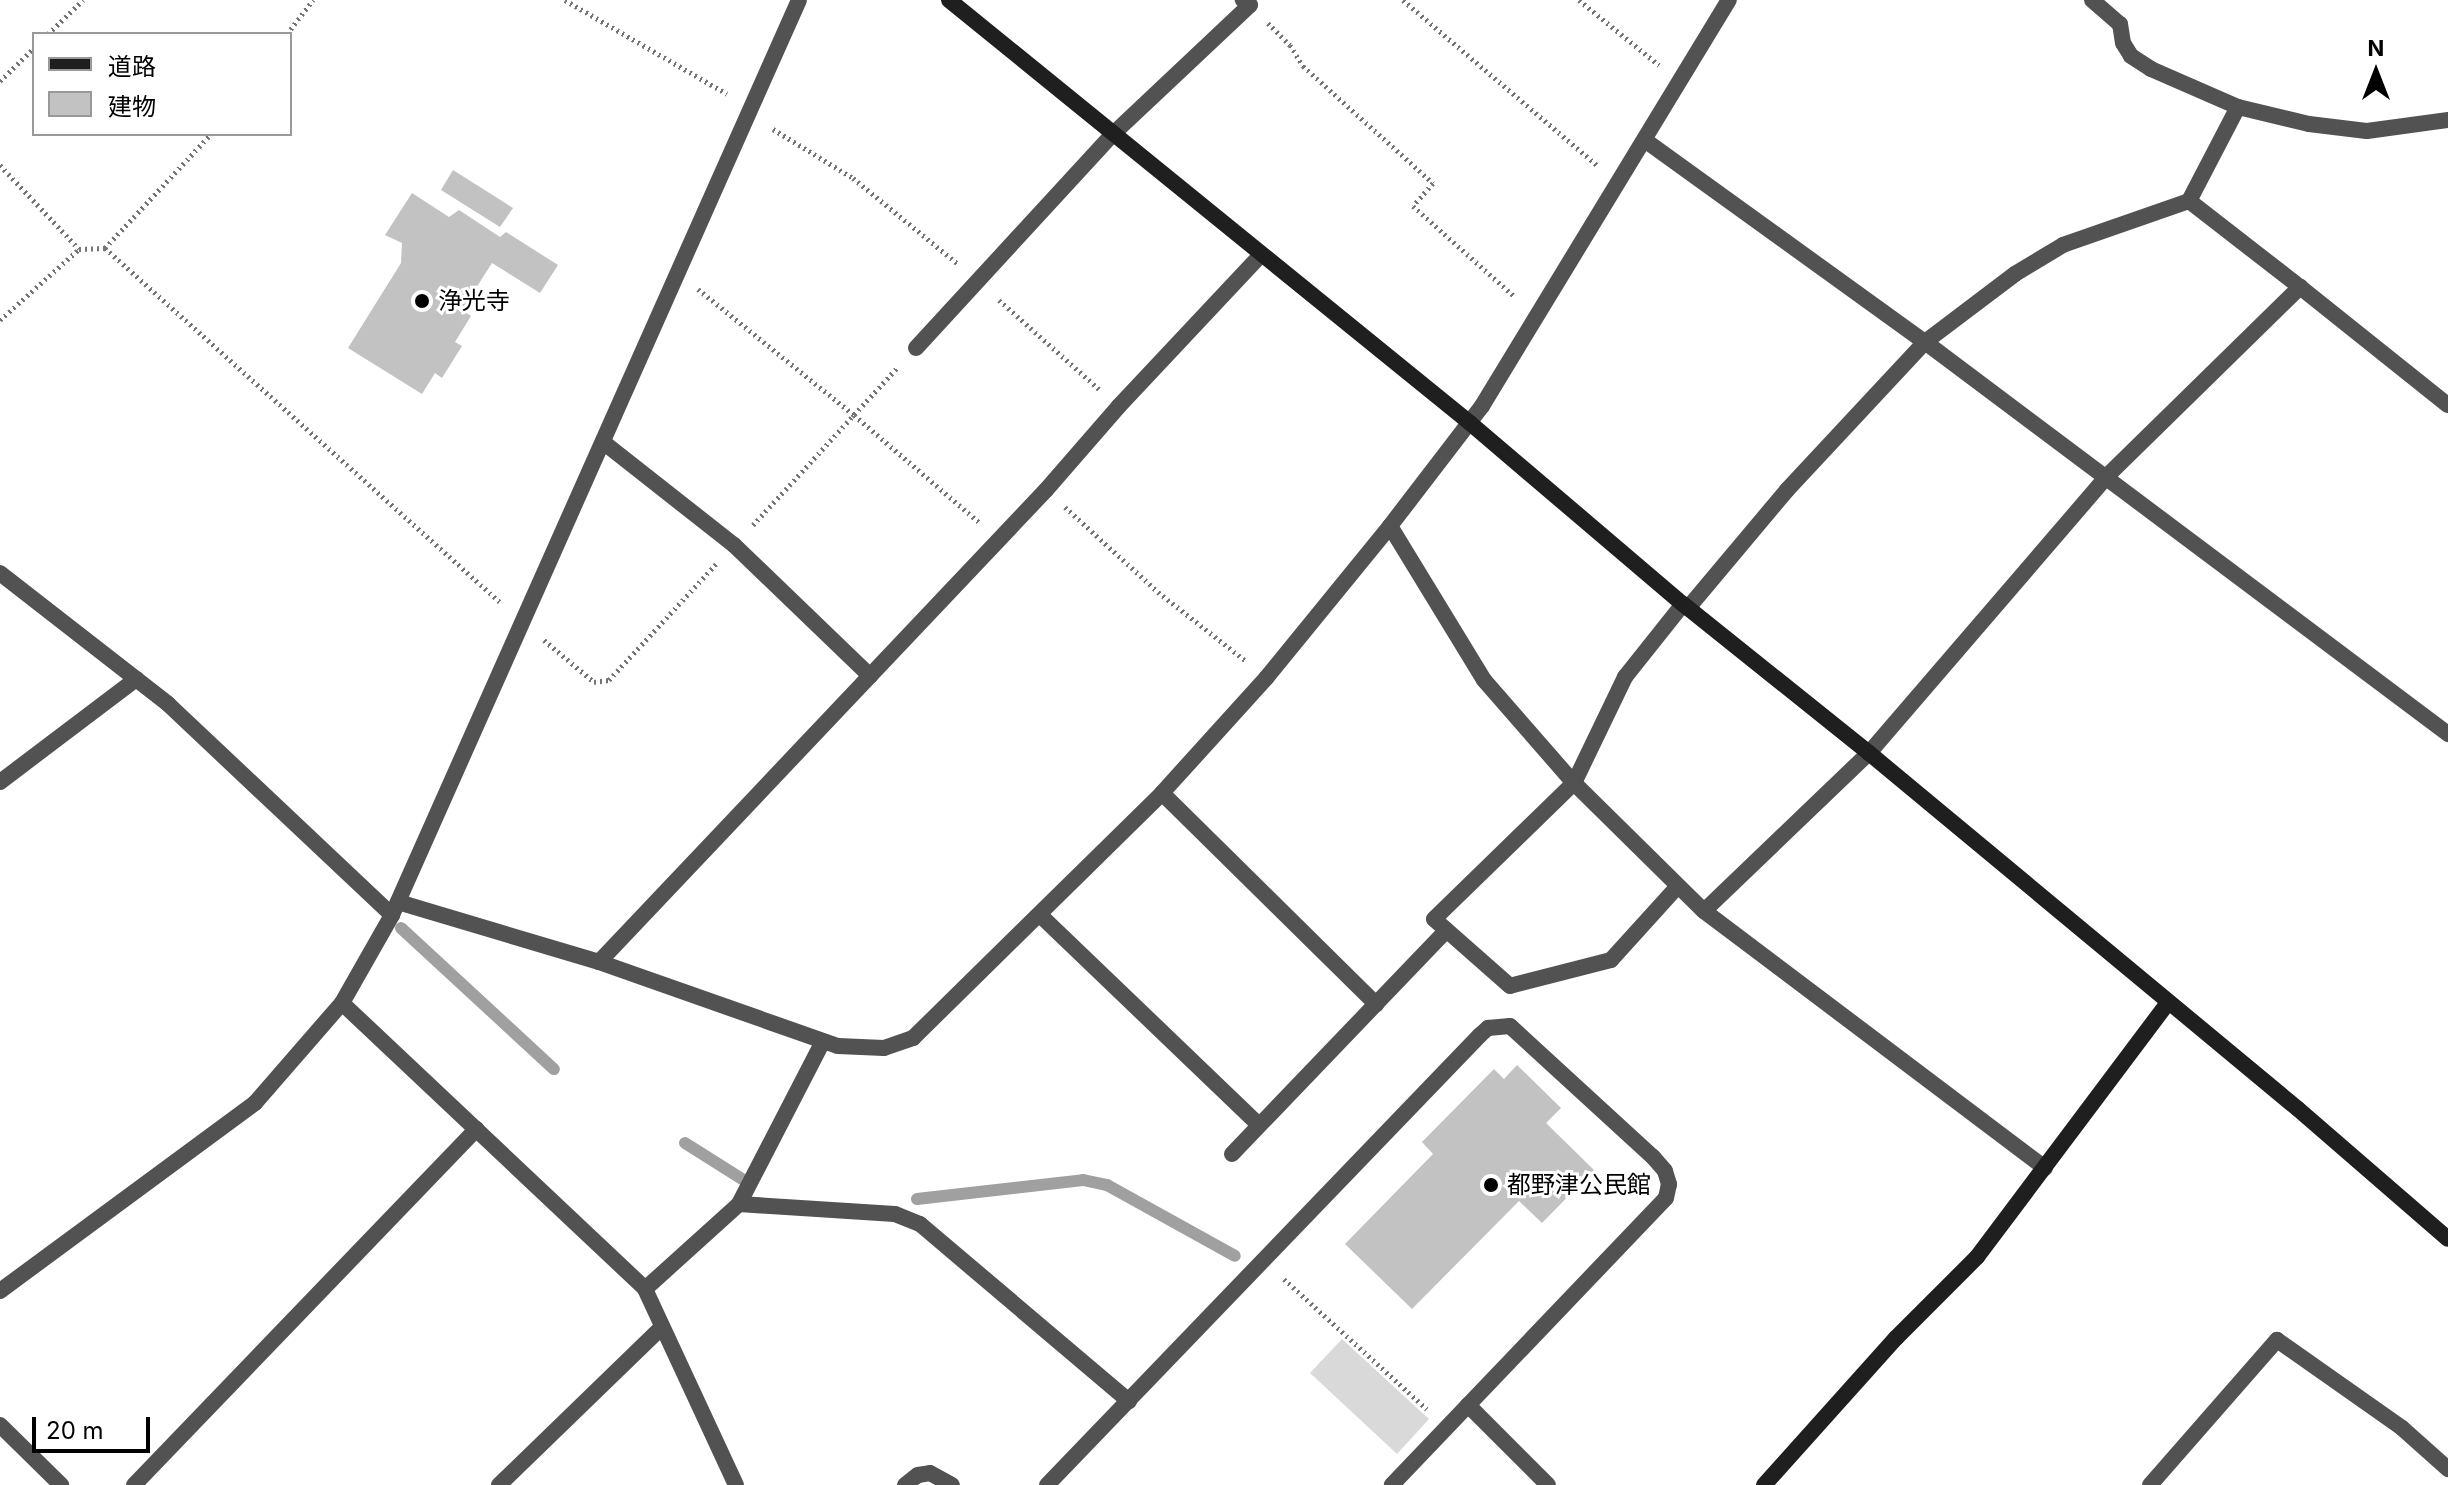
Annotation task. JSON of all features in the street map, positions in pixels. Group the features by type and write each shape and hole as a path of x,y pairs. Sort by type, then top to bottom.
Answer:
{"street":[{"path":"0,1291 255,1103 342,1003 395,909 799,0"},
{"path":"949,0 1470,423 1686,606 1869,753 2298,1109 2448,1239"},
{"path":"0,573 168,704 395,909 599,962 838,1046 884,1048 913,1038 1162,793 1267,677 1390,526 1470,423 1646,141 1728,0"},
{"path":"2092,0 2120,24 2123,43 2131,56 2151,69 2238,107 2309,124 2367,131 2392,130 2436,119 2448,120"},
{"path":"916,348 1113,134 1246,2"},
{"path":"1678,886 1611,960 1510,986 1434,919 1574,783 1625,677 1787,490 1925,342 2015,274 2063,245 2189,201 2238,107"},
{"path":"1646,141 1925,342 2448,734"},
{"path":"2189,201 2448,405"},
{"path":"599,962 1046,490 1119,406 1261,255"},
{"path":"1704,911 1869,753 2106,477 2300,287"},
{"path":"603,442 734,545 870,676"},
{"path":"1390,526 1484,680 1574,783 1678,886 1704,911 2045,1168"},
{"path":"0,782 136,679"},
{"path":"1162,793 1376,1004"},
{"path":"1040,915 1259,1125"},
{"path":"1232,1154 1447,930"},
{"path":"342,1003 645,1289 736,1485"},
{"path":"1764,1485 1896,1338 1977,1257 2168,1003"},
{"path":"1047,1485 1480,1035 1499,1025 1518,1031 1653,1157 1665,1171 1669,1184 1666,1198 1392,1485"},
{"path":"645,1289 739,1204 823,1041"},
{"path":"134,1485 477,1129"},
{"path":"739,1204 895,1214 920,1224 1129,1401"},
{"path":"499,1485 662,1327"},
{"path":"2150,1485 2277,1340 2402,1428 2448,1469"},
{"path":"1468,1405 1548,1485"},
{"path":"0,1425 61,1485"},
{"path":"905,1485 918,1475 930,1473 939,1475 952,1485"}],"path":[{"path":"50,32 83,0"},
{"path":"289,32 313,0"},
{"path":"565,0 751,108 777,133 853,178 977,281 1119,406"},
{"path":"1403,0 1619,183"},
{"path":"1579,0 1679,82"},
{"path":"1246,2 1290,45 1303,66 1433,183 1413,206 1537,317"},
{"path":"0,81 32,50"},
{"path":"105,248 209,136"},
{"path":"0,165 79,249"},
{"path":"0,320 79,249 105,248 523,623"},
{"path":"678,273 854,415 1000,539"},
{"path":"1046,490 1158,592 1267,677"},
{"path":"1262,1260 1447,1427"}],"shaded area":[{"path":"1342,1339 1429,1419 1397,1454 1310,1373"}],"building":[{"path":"453,170 513,208 500,227 441,190"},
{"name":"浄光寺","path":"412,193 449,217 459,210 500,237 506,232 558,265 540,293 492,263 462,310 471,316 455,342 462,346 442,378 435,373 422,394 348,348 401,263 402,243 385,235"},
{"name":"都野津公民館","path":"1517,1065 1561,1108 1546,1123 1594,1170 1542,1223 1519,1201 1412,1309 1345,1244 1433,1154 1422,1142 1494,1069 1504,1079"}],"waterway":[{"path":"401,928 554,1069"},
{"path":"685,1143 742,1179"},
{"path":"917,1199 1083,1180 1107,1185 1235,1256"}],"place":[{"name":"浄光寺","path":"422,301"},
{"name":"都野津公民館","path":"1491,1185"}]}
